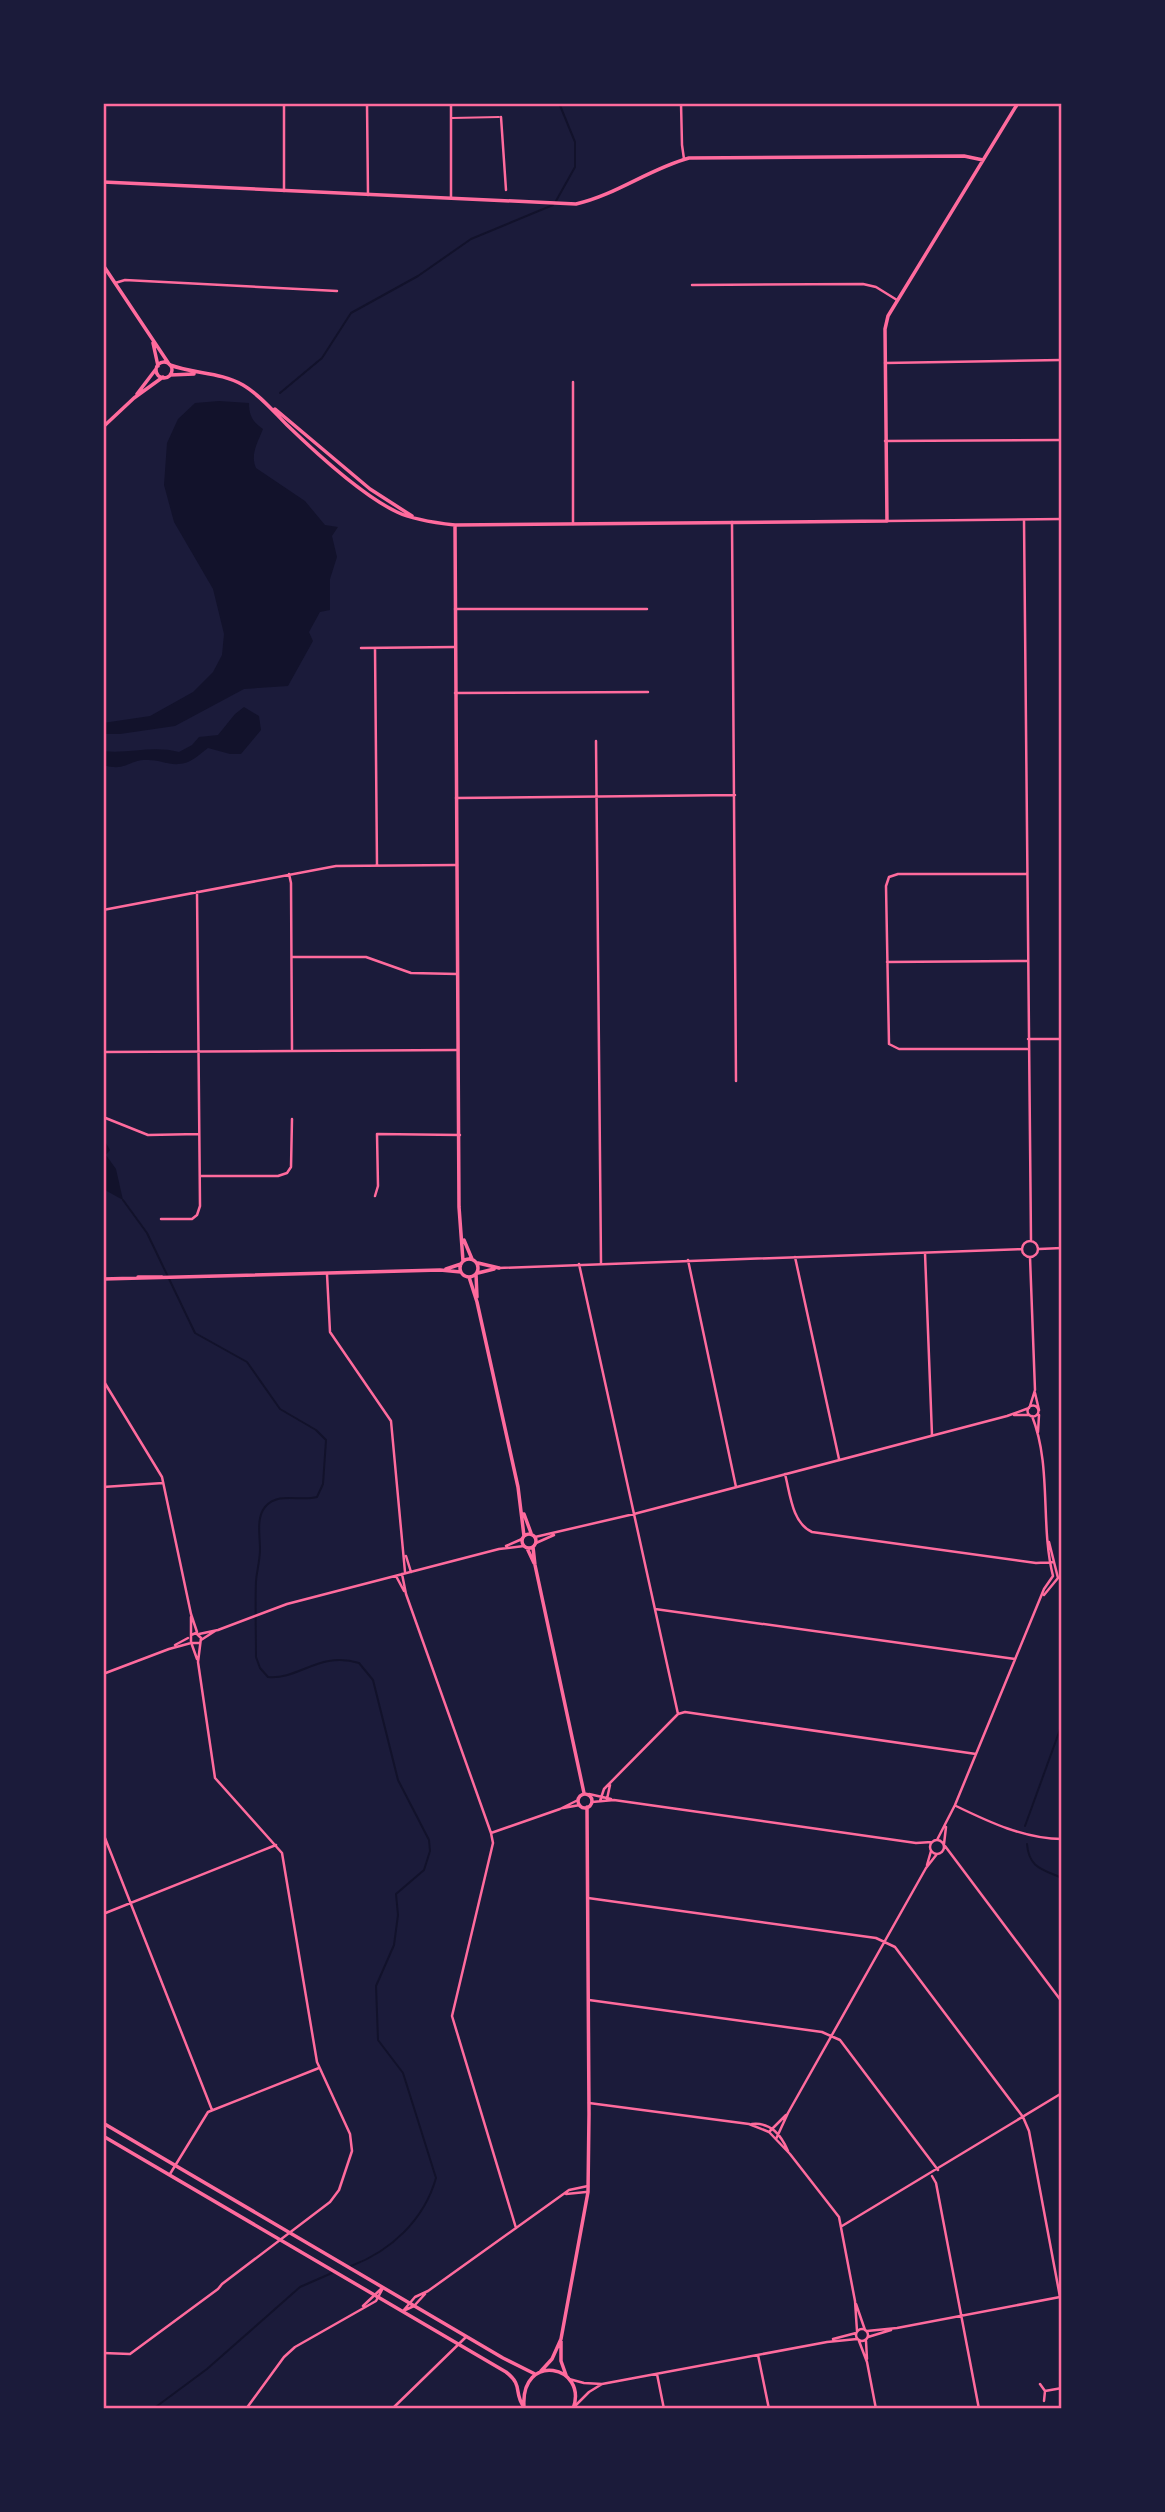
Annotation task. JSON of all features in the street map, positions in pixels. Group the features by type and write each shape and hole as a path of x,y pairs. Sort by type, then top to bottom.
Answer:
{"street":[{"path":"284,103 285,191"},
{"path":"367,103 368,195"},
{"path":"451,103 451,199"},
{"path":"681,103 684,159"},
{"path":"887,521 885,329 897,300 1018,103"},
{"path":"501,117 506,190"},
{"path":"103,182 576,204 597,199 684,159 964,156 983,160"},
{"path":"103,265 170,364 170,375"},
{"path":"115,283 125,280 337,291"},
{"path":"692,285 863,284 876,287 897,300"},
{"path":"152,341 159,375 163,377"},
{"path":"885,363 1061,360"},
{"path":"134,398 157,367 164,362 242,384 301,429 370,489 413,517 455,525 1062,519"},
{"path":"103,427 134,398 163,377 203,374"},
{"path":"573,382 573,524"},
{"path":"885,441 1062,440"},
{"path":"1024,520 1031,1241"},
{"path":"732,522 736,1081"},
{"path":"455,525 459,1208 463,1238 461,1272"},
{"path":"455,609 646,608"},
{"path":"362,648 455,647"},
{"path":"375,648 377,866"},
{"path":"455,693 648,692"},
{"path":"596,741 601,1263"},
{"path":"456,798 735,794"},
{"path":"103,909 335,866 457,865"},
{"path":"289,874 292,1051"},
{"path":"1026,874 898,874 889,877 886,886 888,1039 891,1046 899,1049 1028,1049"},
{"path":"161,1219 192,1219 197,1215 200,1206 197,892"},
{"path":"292,957 366,957 411,973 457,974"},
{"path":"887,962 1027,961"},
{"path":"1028,1039 1062,1039"},
{"path":"103,1052 458,1050"},
{"path":"103,1117 148,1135 199,1134"},
{"path":"200,1176 279,1176 287,1173 290,1167 292,1119"},
{"path":"375,1196 378,1186 377,1134 460,1135"},
{"path":"463,1238 479,1267 477,1303"},
{"path":"1031,1241 1039,1249"},
{"path":"1022,1249 1026,1242 1031,1241"},
{"path":"1039,1249 1062,1248"},
{"path":"440,1270 474,1261 499,1268 1022,1249"},
{"path":"1022,1249 1030,1258"},
{"path":"1030,1258 1037,1254 1039,1249"},
{"path":"925,1253 932,1435"},
{"path":"795,1257 839,1459"},
{"path":"1030,1258 1034,1390 1029,1407 1038,1436"},
{"path":"688,1260 736,1487"},
{"path":"579,1264 678,1714"},
{"path":"469,1278 499,1268"},
{"path":"103,1279 440,1270 461,1272 469,1278 477,1303 522,1508 534,1540 535,1565 587,1794 592,1802"},
{"path":"327,1273 330,1332 391,1421 405,1549 411,1572"},
{"path":"103,1380 164,1482 191,1614 199,1634 198,1662"},
{"path":"1034,1390 1040,1405 1038,1436 1049,1538 1058,1578 1042,1597"},
{"path":"169,1648 200,1641 218,1630 287,1604 499,1549 525,1547 534,1540 560,1532 1007,1416 1029,1407 1035,1406 1039,1411"},
{"path":"1007,1416 1036,1416 1039,1411"},
{"path":"785,1474 797,1520 812,1532 1035,1563 1054,1562"},
{"path":"103,1486 164,1482"},
{"path":"522,1508 525,1547 535,1565"},
{"path":"499,1549 523,1537 534,1540"},
{"path":"587,1794 916,1843 932,1843 947,1824 1044,1589 1053,1576 1049,1563 1049,1538"},
{"path":"405,1549 406,1594"},
{"path":"396,1576 406,1594 493,1843 452,2016 516,2228"},
{"path":"655,1609 1015,1658"},
{"path":"103,2353 130,2354 290,2234 336,2195 352,2151 350,2134 319,2068 283,1857 276,1845 215,1778 198,1662 191,1643 191,1614"},
{"path":"103,1674 169,1648 190,1636 218,1630"},
{"path":"600,1801 600,1796 612,1782 678,1714 685,1712 976,1754"},
{"path":"607,1799 612,1782"},
{"path":"491,1833 579,1803 587,1794"},
{"path":"541,2371 555,2355 561,2339 588,2192 587,1807 592,1802 607,1799"},
{"path":"579,1803 587,1807"},
{"path":"955,1805 1020,1833 1037,1838 1062,1839"},
{"path":"776,2139 884,1941 926,1868 944,1845 947,1824"},
{"path":"103,1833 212,2110"},
{"path":"937,1840 944,1845 1062,2002"},
{"path":"916,1843 955,1860"},
{"path":"926,1868 932,1843"},
{"path":"103,1914 276,1845"},
{"path":"588,1898 884,1941 895,1947 1023,2117 1029,2130 1061,2297 897,2328 856,2332 827,2342"},
{"path":"589,2000 822,2032 840,2040 938,2170"},
{"path":"170,2174 212,2110 319,2068"},
{"path":"842,2226 1062,2094"},
{"path":"589,2103 749,2124 779,2134 790,2154"},
{"path":"771,2130 788,2113"},
{"path":"103,2123 466,2337 535,2374"},
{"path":"771,2130 839,2217 855,2301 856,2332 867,2362"},
{"path":"103,2136 458,2343 513,2378 517,2381 524,2408"},
{"path":"931,2174 936,2183 979,2409"},
{"path":"403,2311 409,2303 575,2187 588,2186"},
{"path":"565,2194 588,2192"},
{"path":"246,2409 290,2351 376,2301 376,2296 383,2288"},
{"path":"403,2311 414,2306 428,2291"},
{"path":"855,2301 866,2331 867,2362 876,2409"},
{"path":"524,2408 525,2389 535,2374 541,2371 554,2370 584,2383 602,2384 827,2342 858,2340 897,2328"},
{"path":"392,2409 466,2337"},
{"path":"561,2339 561,2361 576,2392 573,2408"},
{"path":"758,2355 769,2409"},
{"path":"657,2374 664,2409"},
{"path":"573,2408 589,2392 602,2384"},
{"path":"1041,2384 1045,2390 1044,2401"},
{"path":"1045,2390 1062,2388"}],"lane":[{"path":"451,118 501,117"}],"shaded area":[{"path":"195,403 249,403 252,418 263,429 254,453 256,468 305,501 325,525 338,527 332,536 337,557 330,579 330,610 320,612 309,632 313,641 288,686 244,689 175,726 103,734 103,723 150,716 193,692 213,672 222,655 224,634 213,589 174,522 164,485 167,443 178,419"},
{"path":"244,707 259,716 261,730 241,754 208,748 191,761 180,764 146,760 117,767 103,765 103,751 160,749 179,752 192,745 199,737 218,735"},
{"path":"103,1138 110,1150 106,1155 116,1169 123,1200 103,1189"}],"waterway":[{"path":"556,201 575,167 575,142 559,103"},
{"path":"280,393 322,358 351,313 418,276 471,239 553,205"},
{"path":"123,1200 147,1233 195,1333 247,1362 280,1409 316,1430 326,1440 323,1484 317,1497 277,1499 265,1507 260,1516 260,1553 256,1581 256,1657 260,1668 268,1677 279,1677 332,1661 359,1663 373,1680 398,1780 429,1840 430,1851 424,1870 396,1894 398,1915 394,1945 376,1986 378,2040 403,2073 436,2178 423,2207 404,2232 379,2252 351,2266"},
{"path":"1025,1826 1062,1724"},
{"path":"1027,1844 1030,1858 1038,1867 1062,1878"},
{"path":"153,2409 207,2369 300,2287 332,2273"}]}
